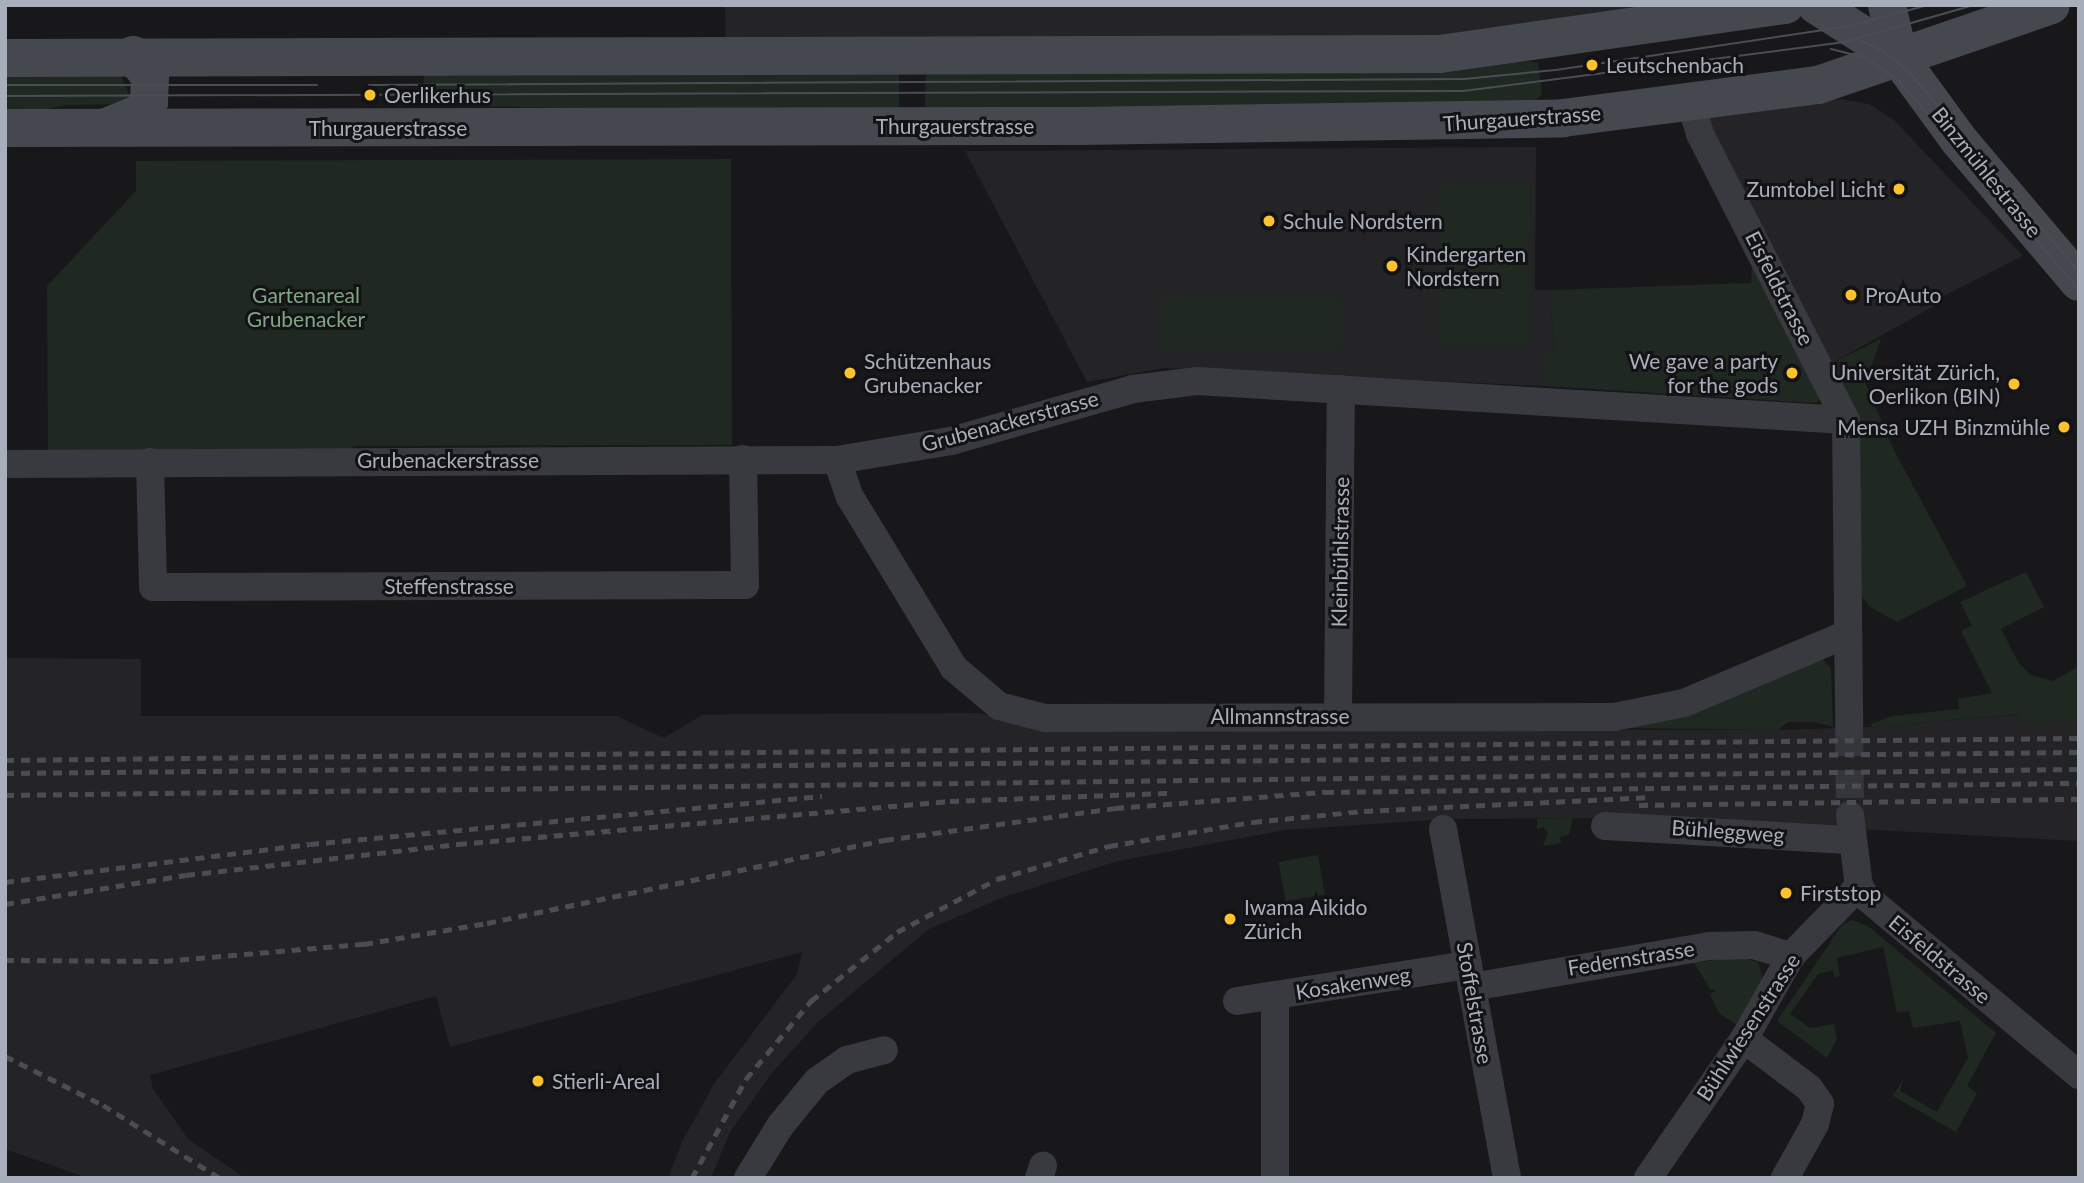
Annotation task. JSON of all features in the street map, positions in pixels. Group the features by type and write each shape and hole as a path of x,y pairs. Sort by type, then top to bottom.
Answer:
{"main road":[{"path":"5,58 133,55 1440,54 1786,5"},
{"path":"1816,5 1899,58"},
{"path":"1887,5 1899,58"},
{"name":"Thurgauerstrasse","path":"5,128 1436,124 1563,118 1691,104 1818,85 2051,5"},
{"path":"104,128 140,113 149,103 150,76 133,55"},
{"name":"Binzmühlestrasse","path":"1899,58 1958,139 2079,282"}],"street":[{"name":"Eisfeldstrasse","path":"1691,104 1700,134 1846,420 1849,729"},
{"name":"Grubenackerstrasse","path":"5,464 837,460 951,441 1133,388 1197,381 1846,420"},
{"name":"Kleinbühlstrasse","path":"1338,716 1341,388"},
{"name":"Steffenstrasse","path":"150,462 153,587 745,585 743,459"},
{"name":"Allmannstrasse","path":"837,460 850,497 954,668 999,706 1045,718 1593,717 1650,712 1684,703 1847,635"},
{"name":"Bühleggweg","path":"1605,825 1851,827 1859,886"},
{"name":"Stoffelstrasse","path":"1443,829 1507,1178"},
{"name":"Eisfeldstrasse","path":"1859,886 1874,904 2079,1075"},
{"name":"Bühlwiesenstrasse","path":"1648,1178 1744,1039 1791,956 1859,886"},
{"name":"Federnstrasse","path":"1470,976 1709,946 1754,945 1791,956"},
{"name":"Kosakenweg","path":"1237,1001 1470,976"},
{"path":"1275,995 1275,1178"},
{"path":"1744,1039 1809,1088 1820,1104 1815,1124 1785,1178"},
{"path":"748,1178 780,1126 817,1081 848,1060 884,1050"}],"shaded area":[{"path":"725,5 1714,5 1484,41 726,45"},
{"path":"1840,99 1869,104 1894,120 2023,256 1934,301 1936,305 1828,365 1704,112"},
{"name":"Schule Nordstern","path":"1536,147 1535,290 1550,290 1554,351 1544,352 1544,386 1164,368 1087,382 965,151"},
{"path":"5,658 141,659 141,716 616,716 664,738 702,715 742,714 980,713 1039,729 1778,730 1872,727 2079,709 2079,841 1652,818 1446,819 1285,830 1118,861 1004,897 929,929 818,1022 772,1073 730,1132 711,1178 668,1178 682,1142 714,1084 797,974 802,952 450,1047 436,996 150,1075 153,1089 188,1139 245,1178 88,1178 5,1149"}],"green space":[{"path":"1538,63 1542,94 1536,100 925,114 926,67"},
{"path":"117,67 133,104 66,105 5,117 5,70"},
{"path":"899,68 899,115 424,105 424,75"},
{"name":"Gartenareal Grubenacker","path":"731,159 732,445 353,446 352,454 48,454 47,286 136,191 136,161"},
{"path":"1437,184 1529,184 1529,345 1437,345"},
{"path":"1752,266 1824,395 1816,403 1544,386 1544,351 1554,351 1550,290 1751,283"},
{"path":"1160,300 1341,300 1341,350 1160,350"},
{"path":"1881,339 1871,368 1861,373 1894,450 1967,586 1897,622 1869,606 1859,593 1828,365"},
{"path":"2026,572 2044,607 2001,629 2018,662 2030,675 2053,681 2079,666 2079,722 2021,723 2019,714 1872,727 1871,724 1892,716 1959,709 1958,699 1992,693 1961,631 1972,626 1960,602"},
{"path":"1822,659 1831,668 1833,727 1815,722 1788,722 1778,730 1625,728"},
{"path":"1573,818 1569,835 1560,837 1562,843 1543,846 1548,833 1543,827 1537,830 1537,819"},
{"path":"1318,855 1325,894 1286,901 1279,862"},
{"path":"1852,920 1868,926 1996,1033 1967,1086 1977,1093 1956,1132 1893,1096 1903,1079 1900,1091 1937,1112 1968,1058 1960,1021 1913,1028 1909,1011 1897,1013 1883,947 1837,958 1840,976 1835,978 1833,970 1818,974 1790,1014 1810,1028 1834,1024 1837,1039 1827,1058 1777,1021 1842,925"},
{"path":"1738,957 1758,962 1763,980 1736,1024 1719,1013 1710,994 1716,990 1710,989 1694,963"}],"tunnel":[{"path":"1849,728 1850,815"}],"tram line":[{"path":"369,85 1464,79 1556,70 1849,26 1928,5"},
{"path":"5,96 1463,91 1845,42 1974,5"},
{"path":"1857,39 1882,50 1909,72 2079,272"},
{"path":"1831,49 1866,58 1898,80 2079,290"},
{"path":"5,85 317,85"}],"railway":[{"path":"5,760 2079,738"},
{"path":"5,773 2079,752"},
{"path":"5,795 2079,769"},
{"path":"1820,786 2079,783"},
{"path":"5,960 164,961 364,944 487,923 885,840 1115,808 1325,792 1827,786"},
{"path":"5,904 186,875 458,844 950,801 1173,793"},
{"path":"5,882 310,844 822,796"},
{"path":"692,1178 746,1079 811,1001 897,932 997,879 1109,846 1253,822 1364,811 1652,797"},
{"path":"1639,805 2079,799"},
{"path":"5,1056 103,1105 220,1178"}],"place":[{"name":"Leutschenbach","path":"1592,65"},
{"name":"Oerlikerhus","path":"370,95"},
{"name":"Zumtobel Licht","path":"1899,189"},
{"name":"Schule Nordstern","path":"1269,221"},
{"name":"Kindergarten Nordstern","path":"1392,266"},
{"name":"ProAuto","path":"1851,295"},
{"name":"Schützenhaus Grubenacker","path":"850,373"},
{"name":"We gave a party for the gods","path":"1792,373"},
{"name":"Universität Zürich, Oerlikon (BIN)","path":"2014,384"},
{"name":"Mensa UZH Binzmühle","path":"2064,427"},
{"name":"Firststop","path":"1786,893"},
{"name":"Iwama Aikido Zürich","path":"1230,919"},
{"name":"Stierli-Areal","path":"538,1081"}]}
